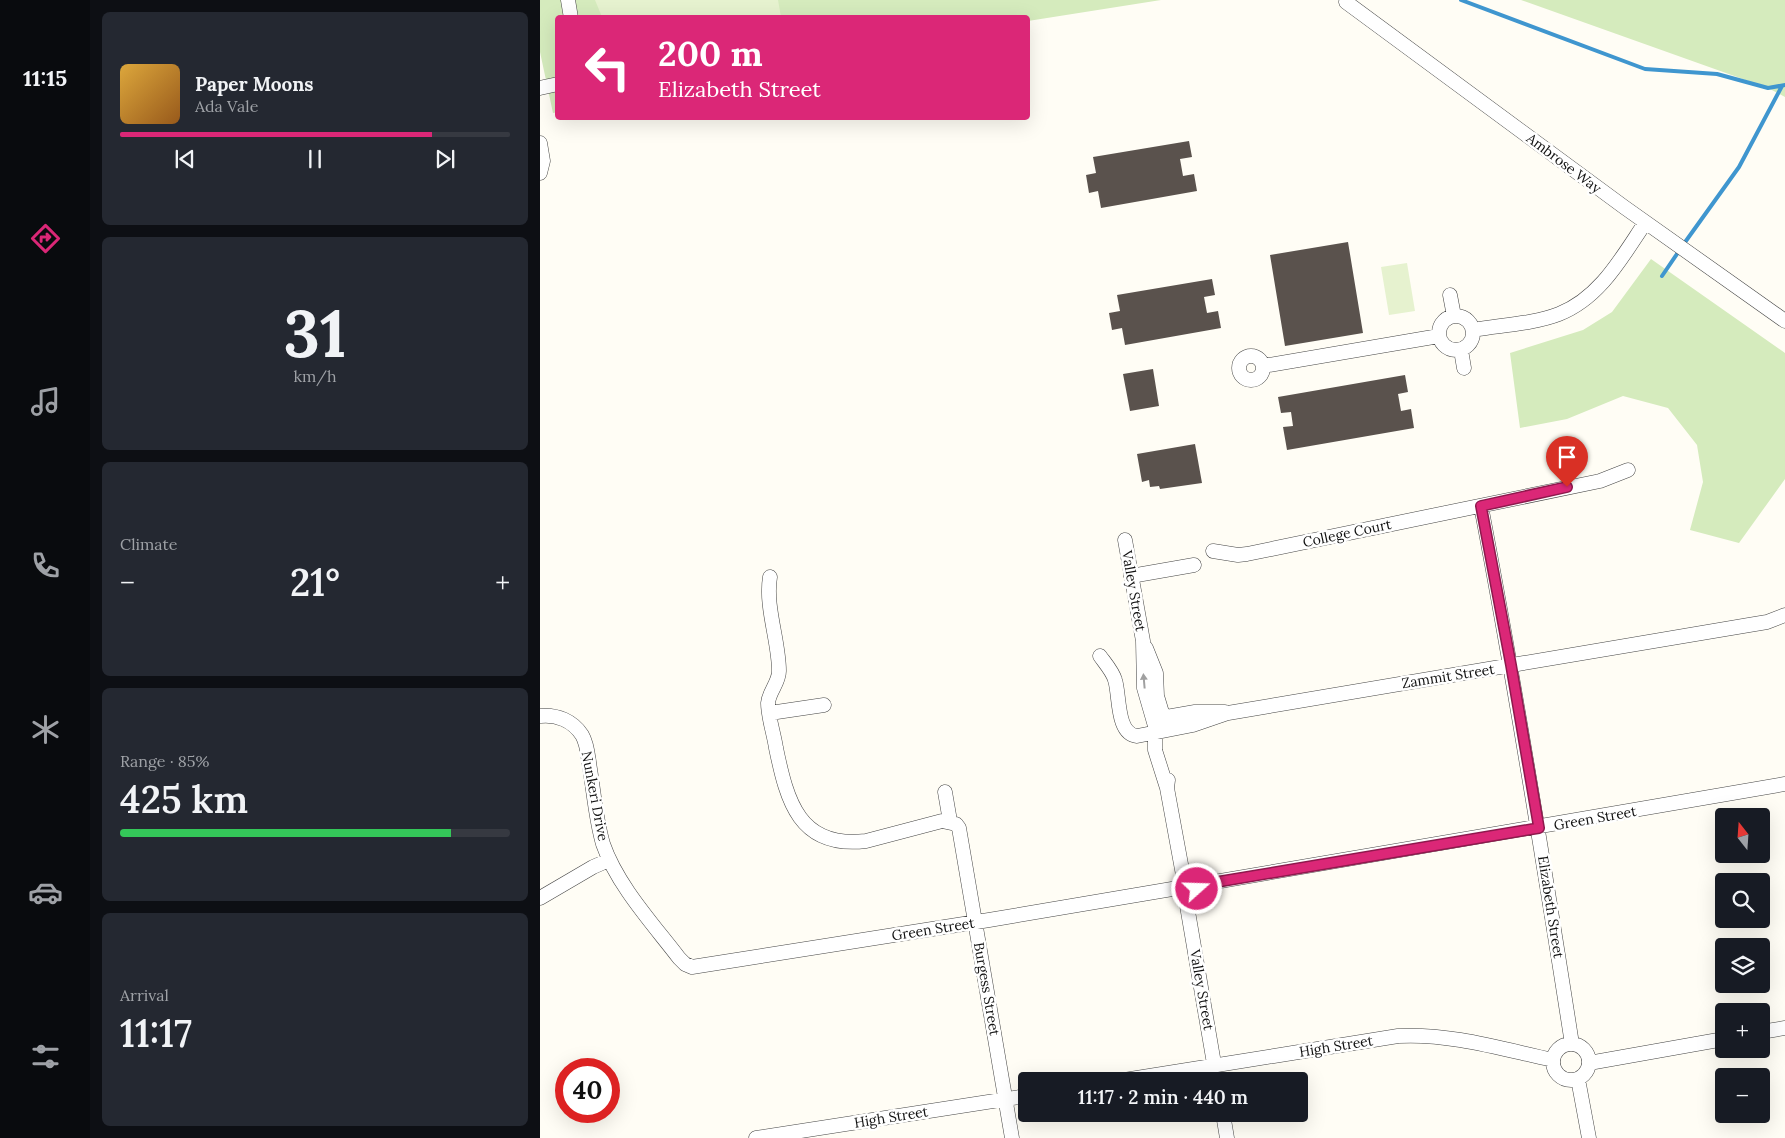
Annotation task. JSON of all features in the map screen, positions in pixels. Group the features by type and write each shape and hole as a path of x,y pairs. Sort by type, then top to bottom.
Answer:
{"street":[{"path":"568,0 570,15"},
{"name":"Ambrose Way","path":"1346,2 1645,223 1785,321"},
{"path":"540,143 543,161 540,173"},
{"path":"1472,330 1550,316 1579,304 1604,281 1645,223"},
{"path":"1450,295 1454,316"},
{"path":"1454,316 1466,320 1472,330 1470,342 1461,350 1453,350 1446,347 1439,336 1441,324 1454,316"},
{"path":"1263,366 1439,336"},
{"path":"1461,350 1464,368"},
{"name":"College Court","path":"1213,551 1238,555 1247,554 1600,480 1628,470"},
{"name":"Elizabeth Street","path":"1481,506 1539,828 1572,1044"},
{"name":"Valley Street","path":"1125,540 1143,641 1156,673 1159,725 1155,750 1167,788 1182,875"},
{"path":"1131,576 1194,565"},
{"path":"770,576 772,618 779,672 769,699 770,713 786,791 802,822 829,838 854,842 874,839 942,821 950,821 945,792"},
{"name":"Zammit Street","path":"1100,656 1115,678 1122,722 1125,728 1135,736 1159,725 1200,711 1228,712 1767,622 1785,615"},
{"path":"770,713 824,705"},
{"name":"Nunkeri Drive","path":"540,716 548,715 560,718 575,725 584,737 596,812 609,860 624,886 679,958 685,964 692,967"},
{"name":"Green Street","path":"1197,885 1539,828 1785,784"},
{"name":"Burgess Street","path":"950,821 959,828 962,839 1012,1138"},
{"path":"540,898 593,867 609,860"},
{"path":"1182,875 1193,878 1197,885 1196,893 1186,900 1179,898 1172,889 1176,879 1182,875"},
{"name":"Green Street","path":"692,967 1172,889"},
{"name":"Valley Street","path":"1186,900 1215,1072"},
{"path":"1770,1030 1785,1028"},
{"name":"High Street","path":"1172,1072 1398,1036 1420,1035 1441,1036 1553,1060"},
{"path":"1590,1063 1715,1041"},
{"path":"1566,1044 1572,1044 1582,1047 1586,1051 1590,1063 1587,1071 1578,1079 1569,1080 1562,1078 1554,1069 1553,1060 1558,1049 1566,1044"},
{"path":"1578,1079 1589,1138"},
{"name":"High Street","path":"756,1138 1018,1098"},
{"path":"1224,1122 1227,1138"}],"green space":[{"path":"540,0 1161,0 1030,21 1030,15 555,15 555,113 553,113 540,52"},
{"path":"595,0 778,0 781,15 601,15"},
{"path":"1521,0 1785,0 1785,97 1768,88"},
{"path":"1651,259 1785,353 1785,479 1739,543 1690,530 1703,482 1697,445 1668,408 1623,396 1567,419 1520,428 1510,353 1583,330 1612,312"},
{"path":"1407,263 1415,311 1389,315 1381,267"}],"building":[{"path":"1189,141 1192,157 1180,159 1183,176 1194,174 1197,191 1101,208 1098,191 1089,193 1086,175 1096,173 1093,157"},
{"path":"1348,242 1363,333 1285,346 1270,255"},
{"path":"1212,279 1215,295 1204,297 1207,313 1218,311 1221,328 1125,345 1122,328 1112,330 1109,313 1120,311 1117,295"},
{"path":"1153,369 1159,406 1130,411 1123,374"},
{"path":"1405,375 1408,392 1398,394 1401,411 1411,409 1414,428 1287,450 1283,427 1293,426 1291,412 1281,413 1278,397"},
{"path":"1195,444 1202,483 1160,489 1159,486 1150,487 1149,480 1142,482 1137,454"}],"waterway":[{"path":"1461,0 1645,69 1717,74 1768,88 1785,85"},
{"path":"1683,245 1739,167 1782,86"},
{"path":"1662,276 1679,251"}],"route":[{"path":"1197,889 1197,885 1539,828 1481,506 1567,487"}]}
